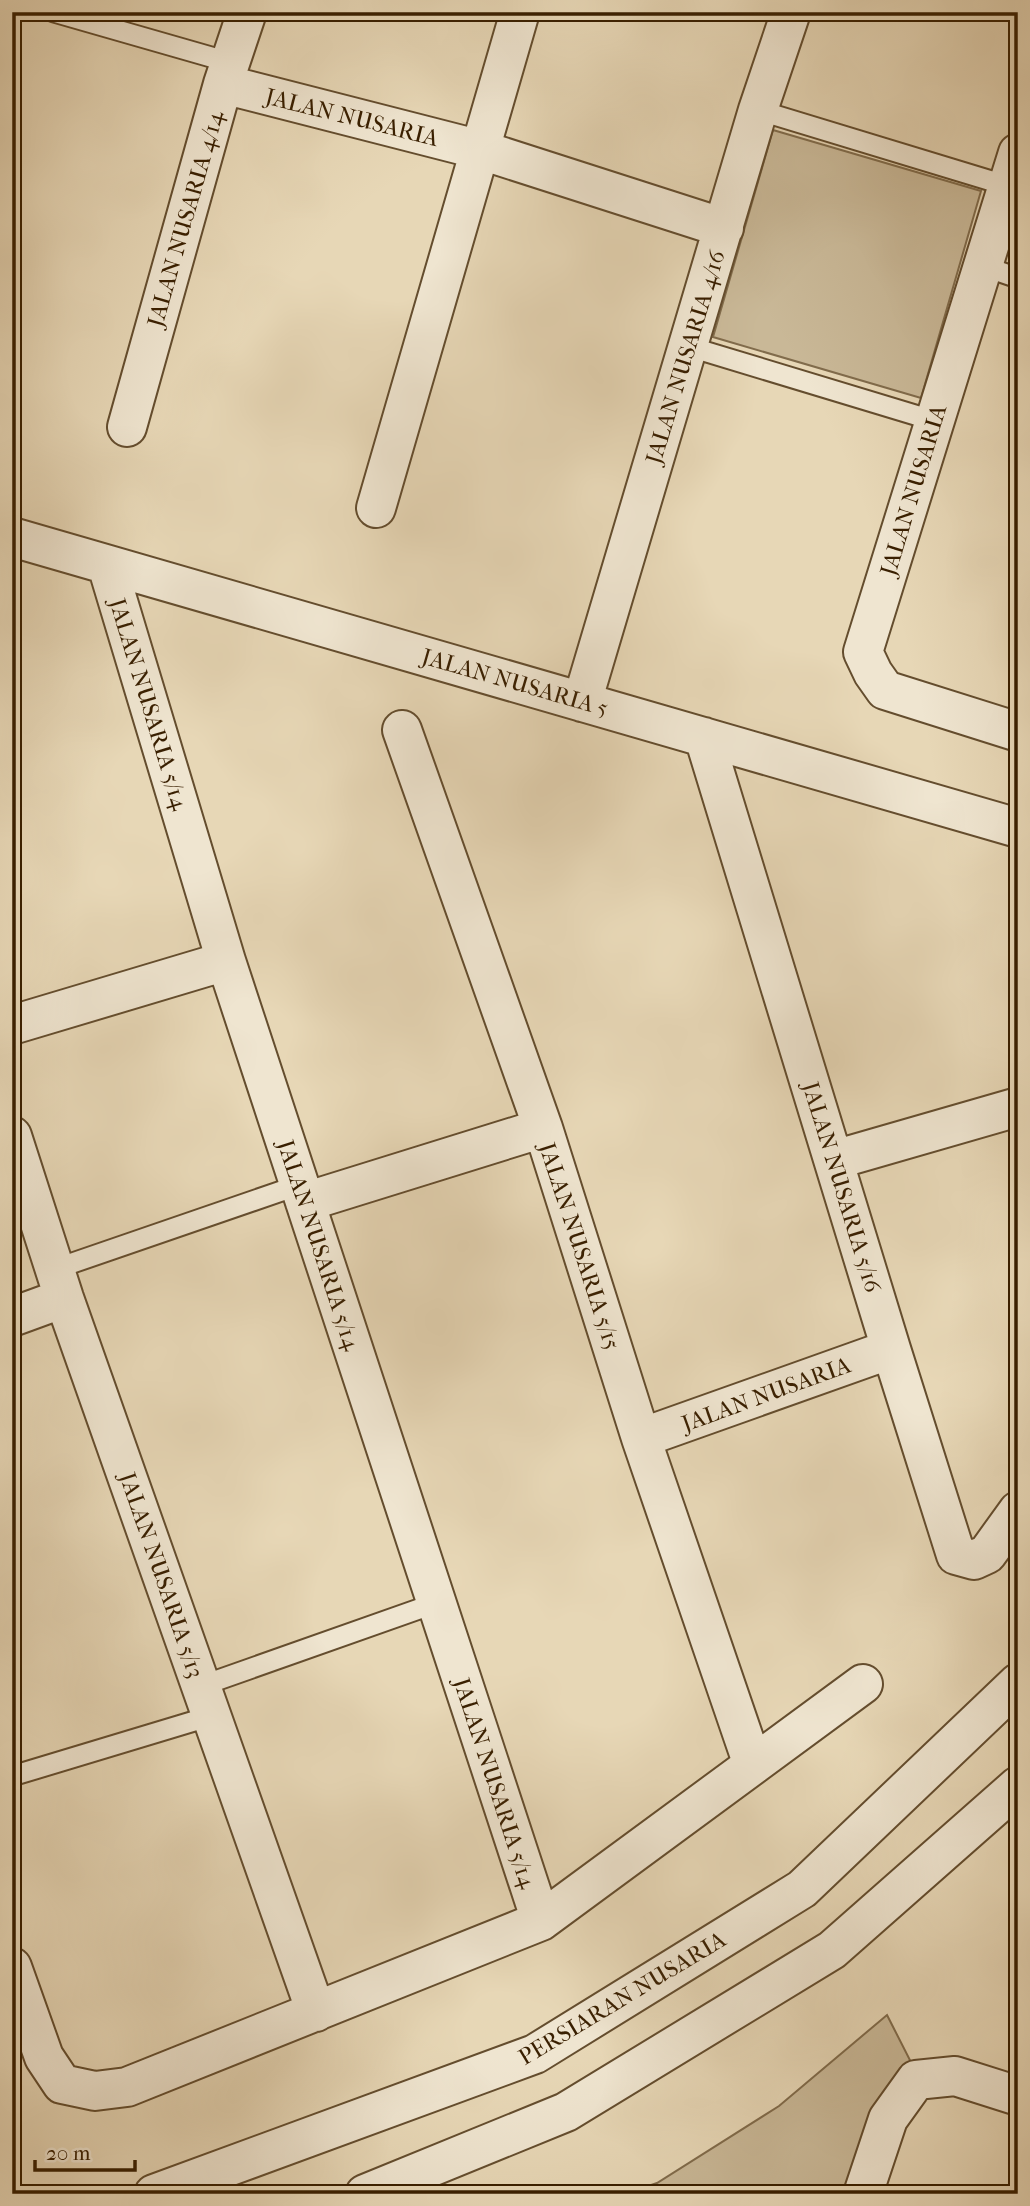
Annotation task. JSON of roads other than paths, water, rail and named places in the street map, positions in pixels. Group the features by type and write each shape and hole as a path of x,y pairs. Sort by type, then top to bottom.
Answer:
{"street":[{"name":"JALAN NUSARIA 4/14","path":"127,427 247,12"},
{"path":"376,508 520,12"},
{"name":"JALAN NUSARIA 4/16","path":"582,702 758,110 790,12"},
{"name":"JALAN NUSARIA","path":"228,74 481,150 724,228"},
{"name":"JALAN NUSARIA","path":"1013,170 1000,272 935,421 863,652 885,690 1018,732"},
{"name":"JALAN NUSARIA 5","path":"12,537 1018,828"},
{"name":"JALAN NUSARIA 5/14","path":"107,565 226,961 541,1922"},
{"name":"JALAN NUSARIA 5/15","path":"402,730 543,1128 641,1438 753,1765"},
{"name":"JALAN NUSARIA 5/16","path":"704,737 956,1555 974,1560 988,1554 1018,1511"},
{"path":"12,1025 226,961"},
{"path":"834,1160 1018,1107"},
{"path":"302,1193 543,1128"},
{"name":"JALAN NUSARIA 5/13","path":"12,1136 60,1284 316,2012"},
{"path":"12,1317 60,1284"},
{"name":"JALAN NUSARIA","path":"641,1438 891,1349"},
{"name":"PERSIARAN NUSARIA","path":"154,2194 535,2054 802,1889 1018,1683"},
{"path":"12,1967 44,2057 62,2084 95,2091 127,2087 541,1922 863,1684"},
{"path":"365,2194 566,2112 832,1950 1018,1786"},
{"path":"863,2194 888,2119 916,2080 955,2076 1018,2096"}],"lane":[{"path":"54,12 228,74"},
{"path":"758,110 1013,170"},
{"path":"687,346 935,421"},
{"path":"60,1284 302,1193"},
{"path":"12,1776 206,1701 436,1602"}]}
